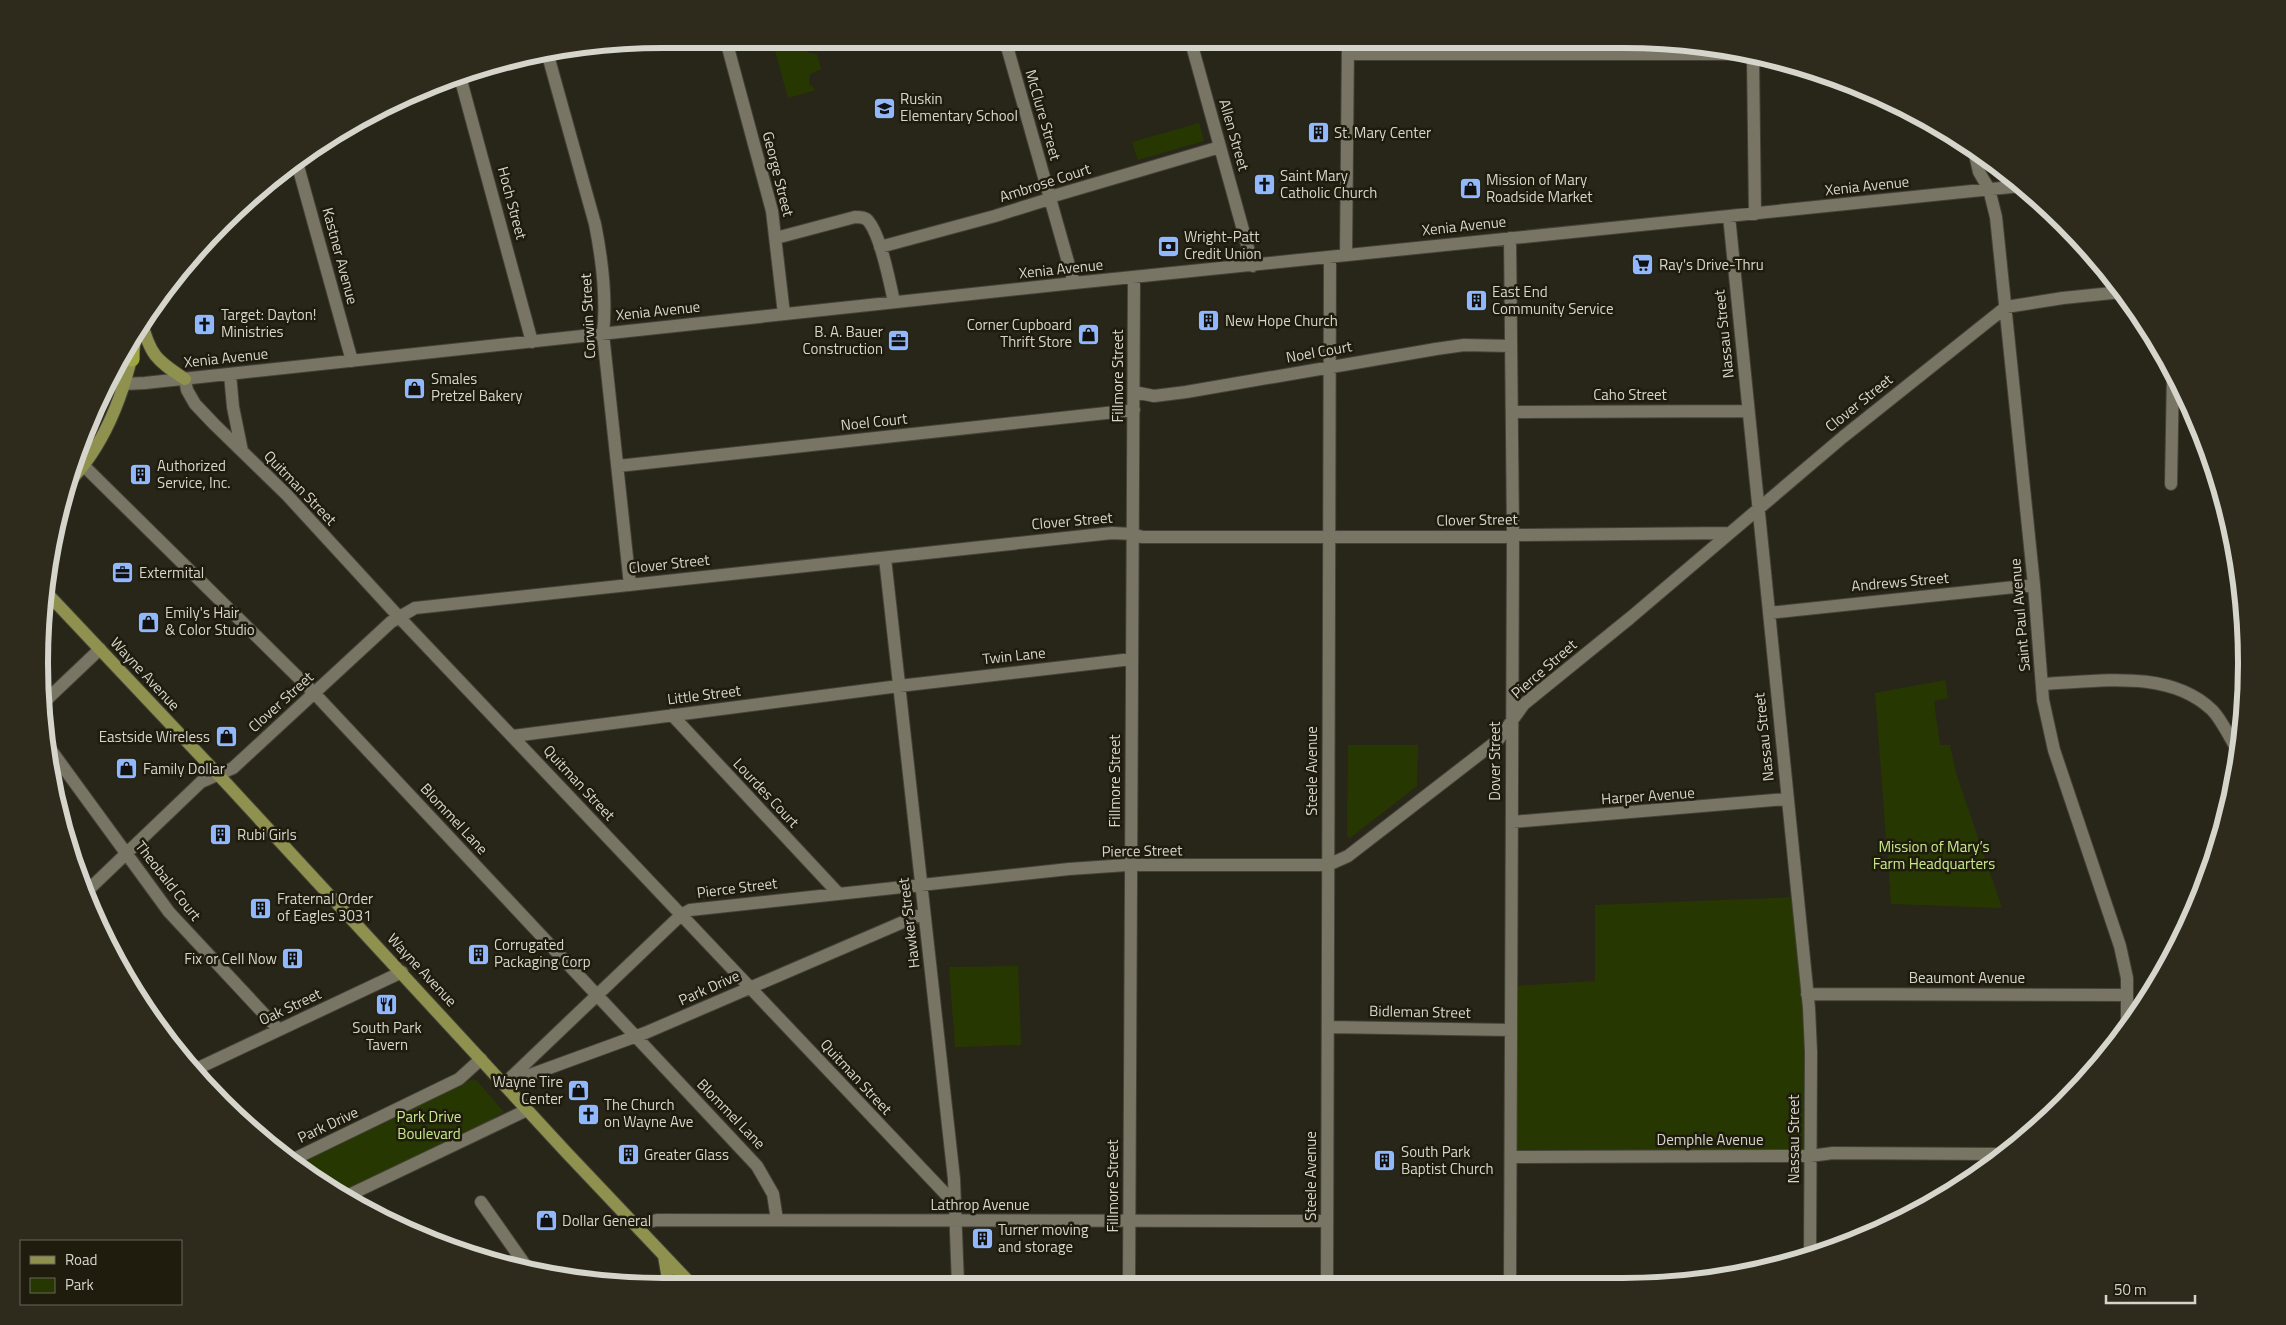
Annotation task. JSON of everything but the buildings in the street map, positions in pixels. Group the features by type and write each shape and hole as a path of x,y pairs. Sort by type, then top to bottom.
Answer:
{"highway":[{"path":"132,352 132,359"}],"main road":[{"path":"145,331 154,356 185,379"},
{"path":"82,459 108,427 125,384 134,349"},
{"name":"Wayne Avenue","path":"51,598 685,1278"},
{"path":"664,1256 668,1278"}],"street":[{"name":"George Street","path":"728,48 772,212 784,314"},
{"name":"McClure Street","path":"1008,48 1074,283"},
{"name":"Allen Street","path":"1193,48 1254,266"},
{"path":"1346,255 1348,48 1708,54"},
{"name":"Corwin Street","path":"549,58 600,247 605,318 603,334 630,585"},
{"path":"1754,61 1755,214"},
{"name":"Hoch Street","path":"461,81 532,342"},
{"name":"Ambrose Court","path":"880,247 995,216 1046,200 1050,197 1220,147"},
{"name":"Saint Paul Avenue","path":"1977,159 1980,172 1989,189 1996,217 2034,585 2043,700 2054,750 2120,946 2126,970 2128,1014"},
{"name":"Kastner Avenue","path":"298,167 352,361"},
{"name":"Xenia Avenue","path":"114,385 185,379 1074,283 2013,187"},
{"name":"Nassau Street","path":"1728,216 1807,994 1811,1052 1810,1248"},
{"path":"776,238 860,217 869,222 880,247 894,302"},
{"name":"Dover Street","path":"1510,238 1513,535 1510,1278"},
{"name":"Steele Avenue","path":"1327,1278 1330,257"},
{"name":"Fillmore Street","path":"1129,1278 1134,277"},
{"name":"Clover Street","path":"90,888 201,782 233,768 399,616 414,608 1112,533 1133,534 1142,537 1329,538 1730,533 1843,437 2006,307 2063,298 2114,293"},
{"name":"Noel Court","path":"1134,392 1154,396 1330,366 1464,346 1511,346"},
{"path":"230,374 232,407 242,451"},
{"name":"Quitman Street","path":"185,379 187,390 195,404 287,496 680,915 956,1205"},
{"path":"2171,484 2173,386"},
{"name":"Noel Court","path":"618,466 1134,410"},
{"name":"Caho Street","path":"1512,412 1748,411"},
{"name":"Blommel Lane","path":"80,466 315,694 757,1166 773,1194 777,1220"},
{"name":"Pierce Street","path":"504,1084 680,915 690,910 1069,869 1131,866 1328,865 1348,856 1498,740 1524,704 1630,618 1730,533"},
{"name":"Hawker Street","path":"885,558 956,1205 958,1278"},
{"name":"Andrews Street","path":"1769,613 2034,585"},
{"path":"49,698 100,649"},
{"name":"Twin Lane","path":"899,686 1132,659"},
{"path":"2042,684 2145,681 2162,684 2200,700 2214,712 2233,743"},
{"name":"Little Street","path":"513,736 899,686"},
{"name":"Lourdes Court","path":"672,716 838,893"},
{"name":"Theobald Court","path":"55,756 169,912 279,1030"},
{"name":"Harper Avenue","path":"1512,822 1787,799"},
{"name":"Park Drive","path":"504,1084 636,1036 924,913"},
{"name":"Oak Street","path":"200,1067 402,972"},
{"name":"Beaumont Avenue","path":"1807,994 2127,995"},
{"name":"Bidleman Street","path":"1328,1027 1512,1030"},
{"name":"Park Drive","path":"298,1157 459,1079 481,1059"},
{"path":"352,1193 527,1110"},
{"name":"Demphle Avenue","path":"1511,1157 1810,1156 1833,1153 1993,1154"},
{"path":"481,1202 523,1261"},
{"name":"Lathrop Avenue","path":"640,1230 640,1224 657,1220 1327,1221"}],"green space":[{"path":"772,48 805,48 809,53 817,54 821,69 810,74 809,84 816,90 788,98 775,51"},
{"path":"1199,123 1204,141 1138,160 1132,142"},
{"name":"Mission of Mary’s Farm Headquarters","path":"1945,680 1948,698 1934,701 1940,745 1950,745 1956,773 2002,908 1891,904 1875,693"},
{"path":"1348,745 1418,745 1417,786 1350,838 1347,837"},
{"path":"1796,897 1810,1156 1511,1157 1512,986 1595,981 1595,905"},
{"path":"1018,966 1021,1045 955,1047 949,967"},
{"name":"Park Drive Boulevard","path":"459,1079 463,1084 473,1079 477,1081 504,1112 494,1117 493,1125 352,1193 298,1157"}],"place":[{"name":"Ruskin Elementary School","path":"884,108"},
{"name":"St. Mary Center","path":"1318,133"},
{"name":"Saint Mary Catholic Church","path":"1264,185"},
{"name":"Mission of Mary Roadside Market","path":"1470,189"},
{"name":"Wright-Patt Credit Union","path":"1168,246"},
{"name":"Ray's Drive-Thru","path":"1643,265"},
{"name":"East End Community Service","path":"1476,301"},
{"name":"New Hope Church","path":"1209,321"},
{"name":"Target: Dayton! Ministries","path":"205,324"},
{"name":"Corner Cupboard Thrift Store","path":"1088,334"},
{"name":"B. A. Bauer Construction","path":"899,341"},
{"name":"Smales Pretzel Bakery","path":"415,388"},
{"name":"Authorized Service, Inc.","path":"141,475"},
{"name":"Extermital","path":"123,573"},
{"name":"Emily's Hair & Color Studio","path":"149,622"},
{"name":"Eastside Wireless","path":"226,737"},
{"name":"Family Dollar","path":"127,769"},
{"name":"Rubi Girls","path":"221,835"},
{"name":"Fraternal Order of Eagles 3031","path":"261,908"},
{"name":"Corrugated Packaging Corp","path":"478,954"},
{"name":"Fix or Cell Now","path":"293,959"},
{"name":"South Park Tavern","path":"387,1005"},
{"name":"Wayne Tire Center","path":"579,1091"},
{"name":"The Church on Wayne Ave","path":"588,1114"},
{"name":"Greater Glass","path":"628,1155"},
{"name":"South Park Baptist Church","path":"1385,1161"},
{"name":"Dollar General","path":"546,1221"},
{"name":"Turner moving and storage","path":"982,1239"}]}
